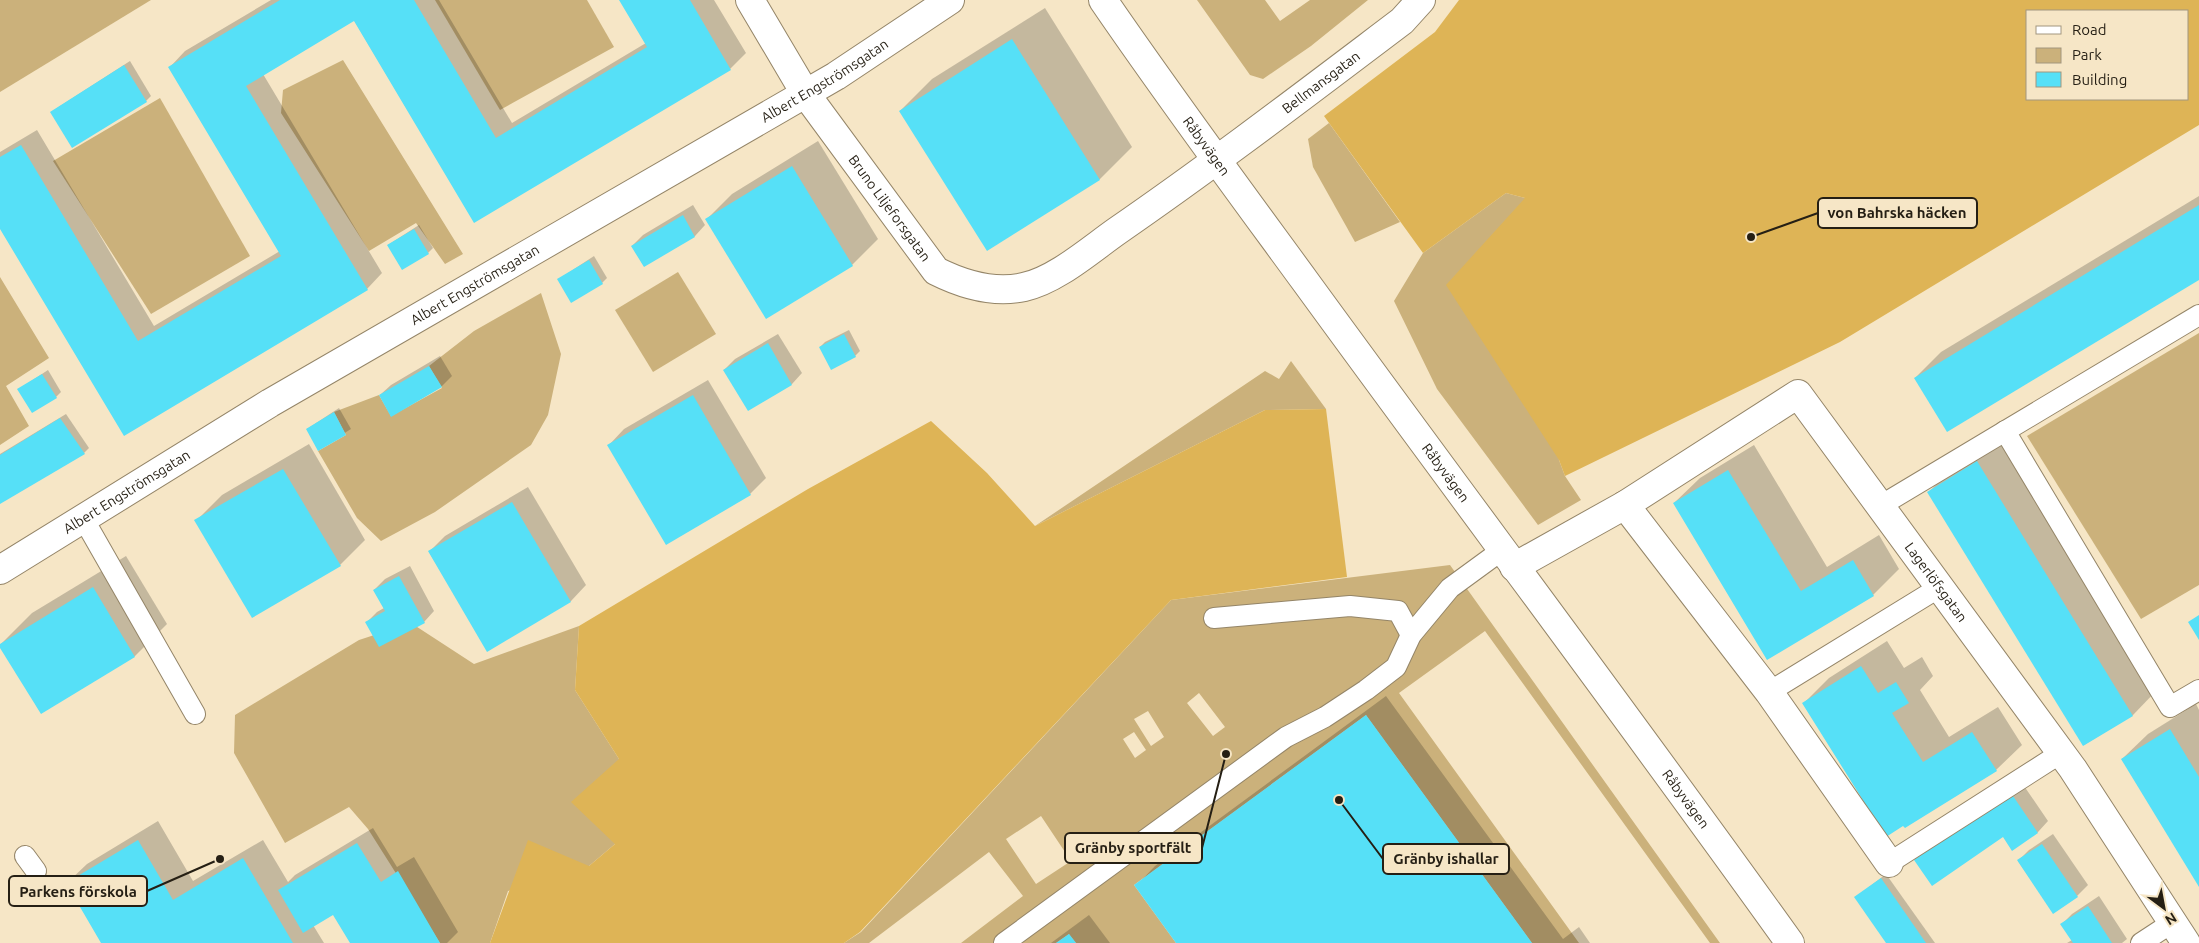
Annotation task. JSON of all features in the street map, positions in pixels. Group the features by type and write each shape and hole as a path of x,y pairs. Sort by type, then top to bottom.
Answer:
{"street":[{"name":"Bruno Liljeforsgatan","path":"750,0 805,93 936,270 955,281 980,287 1023,288 1046,280 1166,198 1216,160"},
{"name":"Albert Engströmsgatan","path":"0,570 270,403 836,76 950,0"},
{"name":"Råbyvägen","path":"1103,0 1216,160 1508,559 1687,799 1790,943"},
{"name":"Bellmansgatan","path":"1216,160 1402,21 1420,0"},
{"name":"Lagerlöfsgatan","path":"1508,559 1625,505 1798,394 2061,753 2179,933"},
{"path":"1625,505 1769,692 1889,863"}],"lane":[{"path":"1880,506 2199,315"},
{"path":"2004,431 2170,707 2197,695"},
{"path":"83,518 195,714"},
{"path":"1004,943 1286,737 1324,717 1366,690 1396,667 1411,635 1450,588 1508,559"},
{"path":"1769,692 1940,587"},
{"path":"1214,618 1350,606 1398,611 1411,635"},
{"path":"1889,863 2061,753"},
{"path":"2141,943 2179,933"}],"green space":[{"path":"0,0 151,0 0,92"},
{"path":"435,0 587,0 614,47 500,110"},
{"path":"1197,0 1265,0 1280,21 1310,0 1368,0 1311,46 1263,79 1250,75"},
{"path":"343,60 463,254 445,264 416,223 369,251 281,113 283,90"},
{"path":"160,98 250,256 151,314 53,161"},
{"path":"1329,123 1400,222 1355,242 1313,167 1308,139"},
{"path":"1506,193 1525,198 1559,460 1565,476 1581,500 1538,525 1437,389 1394,301 1423,253"},
{"path":"678,272 716,334 653,372 615,310"},
{"path":"0,277 49,358 6,386 29,426 0,445"},
{"path":"541,293 561,354 548,415 531,445 435,512 381,541 357,518 318,451 346,435 334,412 379,395 391,416 442,388 429,366 474,331"},
{"path":"2199,333 2199,585 2141,619 2027,436"},
{"path":"1291,361 1326,409 1265,410 1035,526 1265,371 1279,379"},
{"path":"1450,565 1720,943 1710,943 1485,631 1399,693 1579,943 1532,943 1366,715 1134,885 1176,943 1076,943 1069,934 1056,943 961,943 1023,896 989,852 869,943 844,943 861,932 1171,600","holes":["1199,693 1225,727 1213,736 1187,703","1148,711 1164,737 1151,746 1134,719","1134,732 1146,750 1135,758 1123,739","1041,816 1071,861 1036,884 1006,839"]},
{"path":"411,623 474,664 579,626 575,690 619,759 615,844 589,866 508,891 490,943 440,943 368,829 349,807 285,843 234,753 235,715 359,640"}],"shaded area":[{"path":"1459,0 2199,0 2199,125 1840,342 1565,476 1559,460 1446,285 1525,198 1506,193 1423,253 1324,116 1435,32"},
{"path":"1326,409 1347,577 1171,600 860,932 844,943 490,943 528,840 589,866 615,844 571,802 619,759 575,690 579,626 808,489 931,421 987,473 1035,526 1265,410"}],"building":[{"path":"280,0 414,0 496,138 647,47 619,0 690,0 731,70 474,223 354,21 246,86 368,290 124,436 0,229 0,157 21,145 138,341 281,256 168,67"},
{"path":"1012,39 1100,180 987,251 899,111"},
{"path":"124,65 147,102 72,148 50,112"},
{"path":"792,166 853,266 766,319 705,219"},
{"path":"2199,205 2199,280 1947,432 1914,378"},
{"path":"683,215 695,237 644,267 631,246"},
{"path":"414,229 429,254 402,270 387,245"},
{"path":"589,260 603,284 571,303 557,279"},
{"path":"844,334 856,357 831,370 819,347"},
{"path":"768,343 792,385 748,411 723,370"},
{"path":"429,366 442,387 391,417 379,395"},
{"path":"42,374 57,398 32,413 17,389"},
{"path":"693,395 751,495 666,545 607,445"},
{"path":"334,412 346,435 318,451 306,429"},
{"path":"60,418 85,454 0,504 0,455"},
{"path":"1977,461 2133,716 2083,746 1927,492"},
{"path":"283,469 341,566 252,618 194,520"},
{"path":"1728,470 1801,591 1853,560 1874,596 1767,660 1673,503"},
{"path":"512,502 571,602 487,652 428,551"},
{"path":"399,576 425,623 379,647 365,622 385,611 373,590"},
{"path":"93,587 135,657 41,714 0,648 0,644"},
{"path":"2199,615 2199,640 2188,622"},
{"path":"1861,666 1878,693 1896,682 1909,703 1892,713 1923,762 1972,732 1997,771 1905,828 1903,826 1886,837 1802,703"},
{"path":"1366,715 1532,943 1176,943 1134,885"},
{"path":"2170,729 2199,777 2199,887 2121,759"},
{"path":"2011,793 2038,833 2012,851 2003,837 1932,886 1914,860"},
{"path":"138,840 173,900 243,858 293,943 101,943 66,883"},
{"path":"357,843 381,882 398,871 440,943 350,943 333,915 303,933 278,890"},
{"path":"2042,844 2078,897 2053,914 2017,860"},
{"path":"1881,878 1926,943 1886,943 1854,897"},
{"path":"2088,906 2112,943 2073,943 2060,924"},
{"path":"1069,934 1076,943 1056,943"}],"place":[{"name":"von Bahrska häcken","path":"1751,237"},
{"name":"Gränby sportfält","path":"1226,754"},
{"name":"Gränby ishallar","path":"1339,800"},
{"name":"Parkens förskola","path":"220,859"}]}
